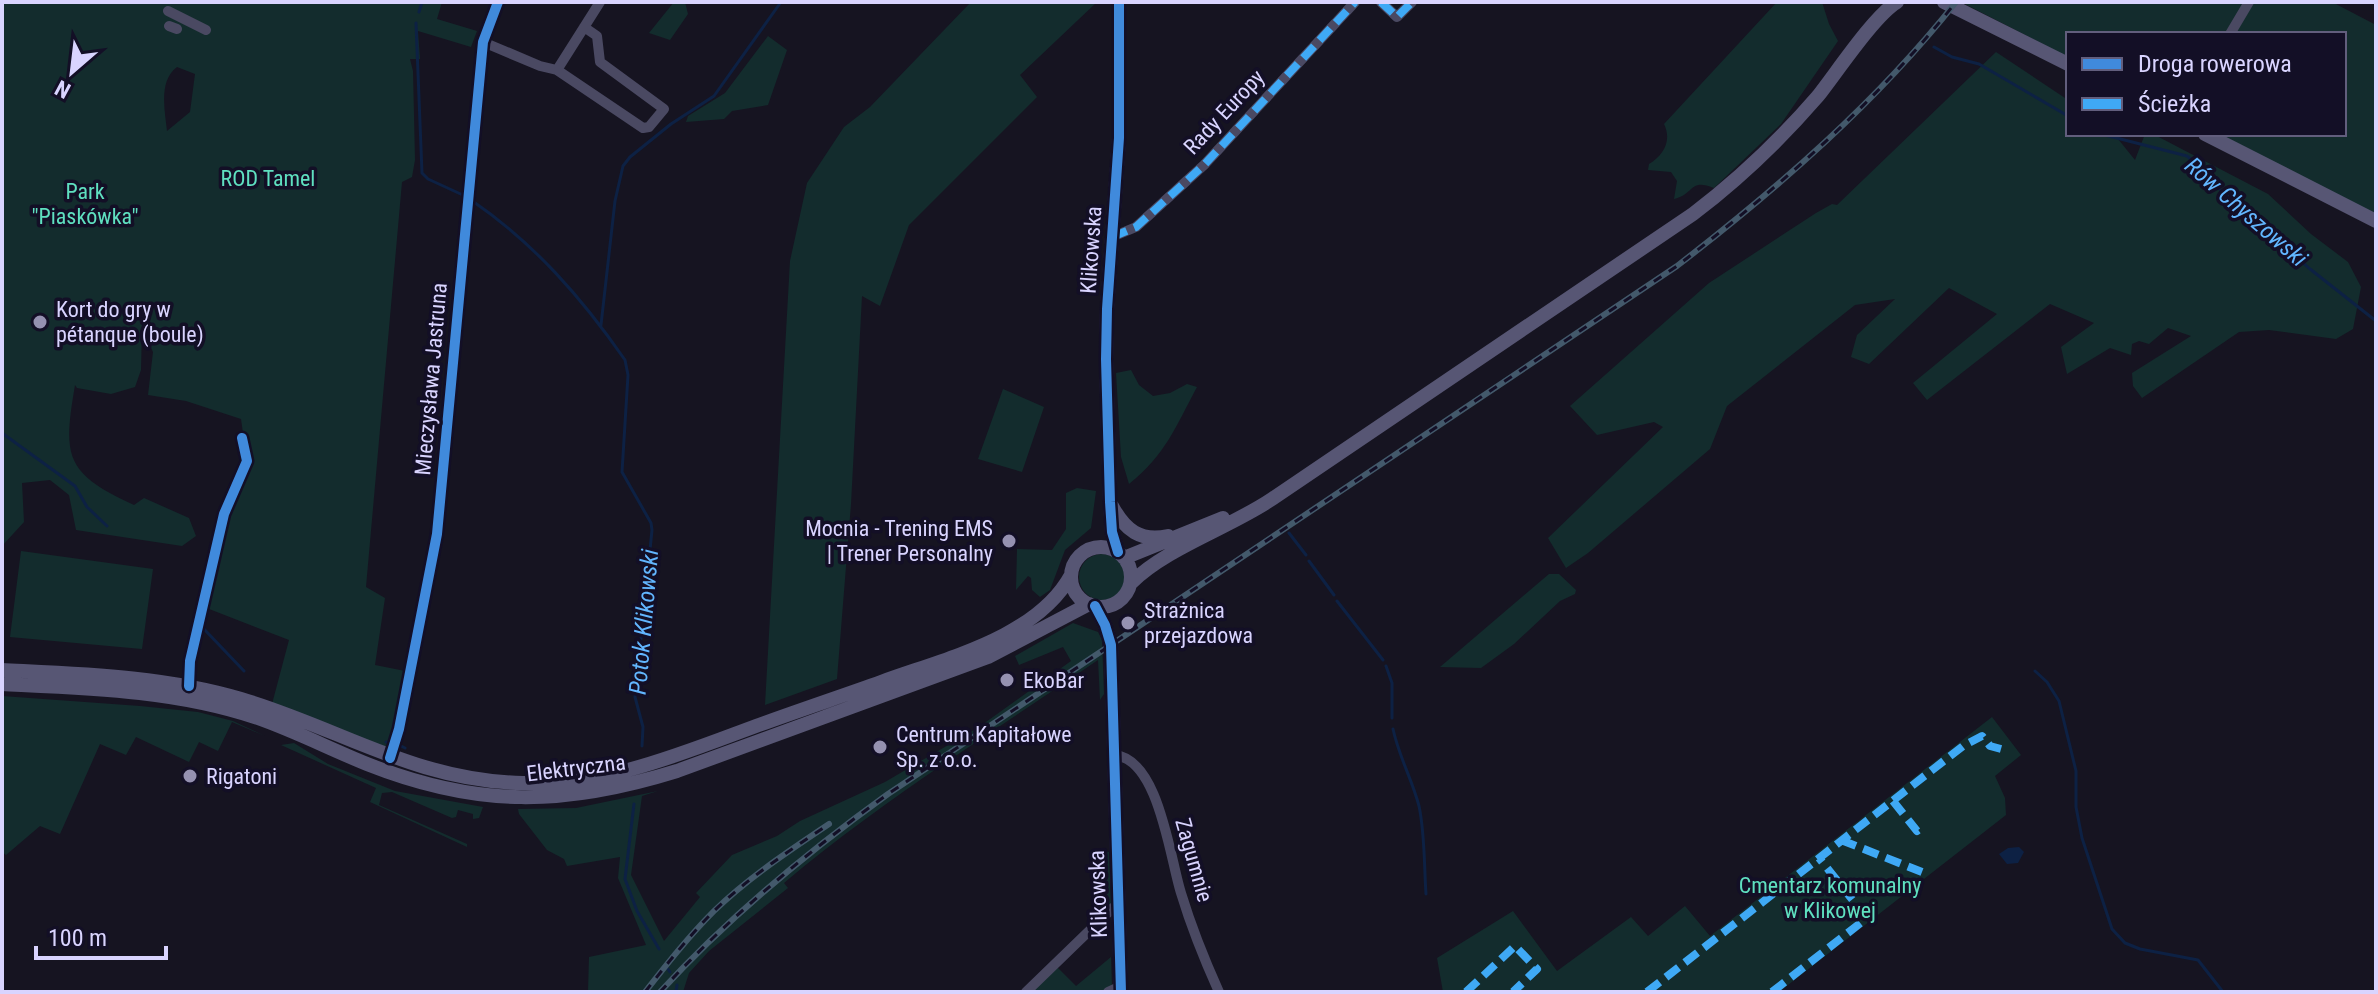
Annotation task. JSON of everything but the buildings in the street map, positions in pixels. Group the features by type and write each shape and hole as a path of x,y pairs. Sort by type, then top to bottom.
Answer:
{"main road":[{"name":"Klikowska","path":"1119,2 1120,129 1106,359 1112,532 1121,555"},
{"path":"1131,583 1129,565 1121,555 1108,548 1092,548 1077,559 1071,575 1076,593 1092,605 1106,607 1122,599 1131,583 1154,564 1233,523 1292,486 1644,249 1723,190 1789,129 1878,20 1897,2"},
{"path":"1944,2 2066,63"},
{"path":"2209,136 2376,221"},
{"path":"1121,555 1211,524 1292,486"},
{"name":"Klikowska","path":"1092,548 1103,531 1110,502"},
{"path":"1110,502 1121,522 1136,534 1152,538 1183,533"},
{"name":"Elektryczna","path":"2,670 137,678 189,686 268,707 390,758 451,776 506,783 569,782 628,772 945,660 987,642 1052,602 1071,575"},
{"name":"Klikowska","path":"1117,990 1118,903 1110,638 1122,599"},
{"name":"Klikowska","path":"1092,605 1110,638"},
{"name":"Elektryczna","path":"2,684 107,690 185,700 255,717 369,765 420,782 492,796 562,797 640,782 690,766 988,657 1092,605"}],"street":[{"name":"Mieczysława Jastruna","path":"390,758 399,729 437,534 466,198 483,42 498,2"},
{"path":"557,70 600,2"},
{"name":"Rady Europy","path":"1112,237 1136,227 1204,165 1355,2"},
{"path":"1381,2 1397,17 1412,2"},
{"path":"2231,32 2249,2"},
{"path":"167,6 206,30"},
{"path":"483,42 557,70 643,128 652,124 664,109 600,62 597,36 584,27"},
{"path":"189,686 190,661 215,574 224,514 247,461 242,438"},
{"name":"Zagumnie","path":"1114,755 1123,755 1135,764 1149,785 1181,893 1219,992"},
{"path":"1026,992 1118,903"}],"green space":[{"path":"2,2 442,2 437,19 477,31 471,47 418,31 420,59 410,59 413,71 415,160 412,177 402,182 366,587 385,598 375,665 405,671 389,750 272,704 289,640 204,607 222,514 247,461 241,419 186,401 148,395 153,352 142,328 141,370 135,387 111,394 77,388 75,385 70,446 81,472 94,483 134,505 144,498 189,518 196,536 182,546 76,530 69,495 50,480 22,483 24,522 2,546","holes":["177,67 195,74 190,112 167,131 164,97 167,80"]},
{"path":"674,2 685,2 688,14 670,40 649,33"},
{"path":"971,2 1097,2 1020,75 1037,97 909,225 880,306 862,296 851,504 837,679 765,705 790,261 807,183 844,127 870,107"},
{"path":"1777,2 1822,2 1838,41 1781,124 1714,188 1696,186 1674,199 1677,181 1671,172 1648,170 1649,164 1665,147 1667,136 1664,124"},
{"path":"1961,2 2332,2 2376,25 2376,216 2221,136 2346,136 2346,32 2066,32 2066,56"},
{"path":"768,36 787,50 768,105 732,111 724,119 686,122 688,116 725,93"},
{"path":"1996,52 2066,99 2066,136 2116,136 2135,160 2144,136 2157,136 2268,194 2311,234 2348,262 2361,287 2353,329 2336,339 2269,330 2239,332 2142,398 2133,386 2132,373 2191,336 2168,328 2149,344 2139,341 2132,344 2131,355 2110,348 2067,374 2061,347 2094,323 2050,304 1927,400 1913,383 1997,314 1949,288 1869,364 1851,357 1857,335 1895,299 1855,305 1727,406 1710,449 1588,553 1566,568 1548,538 1663,427 1654,422 1597,435 1570,406 1709,283 1816,213 1832,204 1837,205"},
{"path":"1131,370 1139,385 1153,396 1170,393 1187,384 1197,387 1161,451 1129,484 1121,457 1116,373"},
{"path":"1003,389 1044,407 1022,472 978,459"},
{"path":"1077,488 1096,491 1091,528 1065,550 1050,590 1040,597 1032,590 1028,576 1016,590 1017,549 1052,550 1066,529 1066,493"},
{"path":"21,551 153,569 142,649 10,637"},
{"path":"1102,554 1118,561 1125,577 1118,593 1102,600 1086,593 1079,577 1086,561"},
{"path":"1549,574 1559,574 1576,590 1575,594 1560,601 1514,644 1481,668 1440,667"},
{"path":"1073,623 1098,632 1102,640 1104,694 1100,700 1098,660 898,795 821,853 784,883 788,888 709,951 689,973 683,992 588,992 589,957 646,945 618,878 620,857 567,866 564,859 547,850 518,809 576,808 658,791 642,796 631,875 664,941 700,897 696,893 732,855 885,782 979,727 1071,661 1063,647 1019,665 1015,656"},
{"path":"2,696 198,712 233,721 265,736 232,722 218,751 199,742 189,762 136,737 126,755 100,744 60,834 40,826 6,855 2,852"},
{"name":"Cmentarz komunalny w Klikowej","path":"1992,717 2021,755 1995,776 2005,798 2006,815 1779,992 1443,992 1437,958 1513,911 1557,971 1631,917 1648,936 1685,906 1710,936"},
{"path":"294,743 328,764 395,791 483,807 479,818 473,819 473,814 458,810 456,817 452,818 392,792 382,793 379,805 467,844 467,847 370,802 376,788 281,745"},
{"path":"1104,851 1109,852 1111,903 1106,908"},
{"path":"1111,957 1112,987 1105,992 1030,992 1056,966 1076,986"}],"water":[{"path":"2019,847 2024,852 2018,863 2007,864 1999,854 2008,848"}],"waterway":[{"name":"Potok Klikowski","path":"419,12 422,2"},
{"path":"601,325 615,201 623,166 671,124 714,96 781,2"},
{"name":"Potok Klikowski","path":"416,23 422,173 428,179 465,196"},
{"name":"Rów Chyszowski","path":"1934,47 1952,57 1979,64 2066,115"},
{"name":"Rów Chyszowski","path":"2109,136 2187,156 2215,185 2310,269 2376,321"},
{"name":"Potok Klikowski","path":"471,200 516,234 556,273 625,360 628,375 622,472 652,530 635,697 643,727 642,746"},
{"path":"2,433 75,486 87,507 107,526"},
{"path":"1289,533 1306,555"},
{"path":"1309,561 1334,595"},
{"path":"1337,601 1383,660"},
{"path":"203,628 244,671"},
{"path":"1386,666 1392,683 1392,718"},
{"path":"2035,671 2047,682 2059,701 2076,771 2076,807 2082,838 2112,929 2125,943 2140,949 2198,960 2223,992"},
{"path":"1393,729 1419,806 1426,894"},
{"path":"401,746 405,748"},
{"name":"Potok Klikowski","path":"634,804 625,879 637,911 659,949"},
{"name":"Potok Klikowski","path":"676,992 677,985"}],"railway":[{"path":"660,992 769,887 888,794 1677,266 1824,143 1893,75 1956,2"},
{"path":"645,992 696,930 727,899 829,824"}],"marked path":[{"path":"1112,237 1136,227 1204,165 1355,2"},
{"path":"1381,2 1397,17 1412,2"},
{"path":"1647,992 1963,746 1982,736 1990,746 2001,749"},
{"path":"1893,801 1917,831 1924,826"},
{"path":"1841,840 1922,872"},
{"path":"1772,992 1867,918 1819,858"},
{"path":"1466,992 1515,946 1537,969 1513,992"}],"cycle path":[{"path":"390,758 399,729 437,534 483,42 498,2"},
{"path":"1118,552 1112,532 1110,502 1106,359 1119,138 1119,2"},
{"path":"189,686 190,661 224,514 247,461 242,438"},
{"path":"1095,606 1111,645 1121,992"}],"place":[{"name":"Kort do gry w pétanque (boule)","path":"40,322"},
{"name":"Mocnia - Trening EMS | Trener Personalny","path":"1009,541"},
{"name":"Strażnica przejazdowa","path":"1128,623"},
{"name":"EkoBar","path":"1007,680"},
{"name":"Centrum Kapitałowe Sp. z o.o.","path":"880,747"},
{"name":"Rigatoni","path":"190,776"}],"park label":[{"name":"ROD Tamel","path":"268,178"},
{"name":"Park \"Piaskówka\"","path":"85,204"}]}
